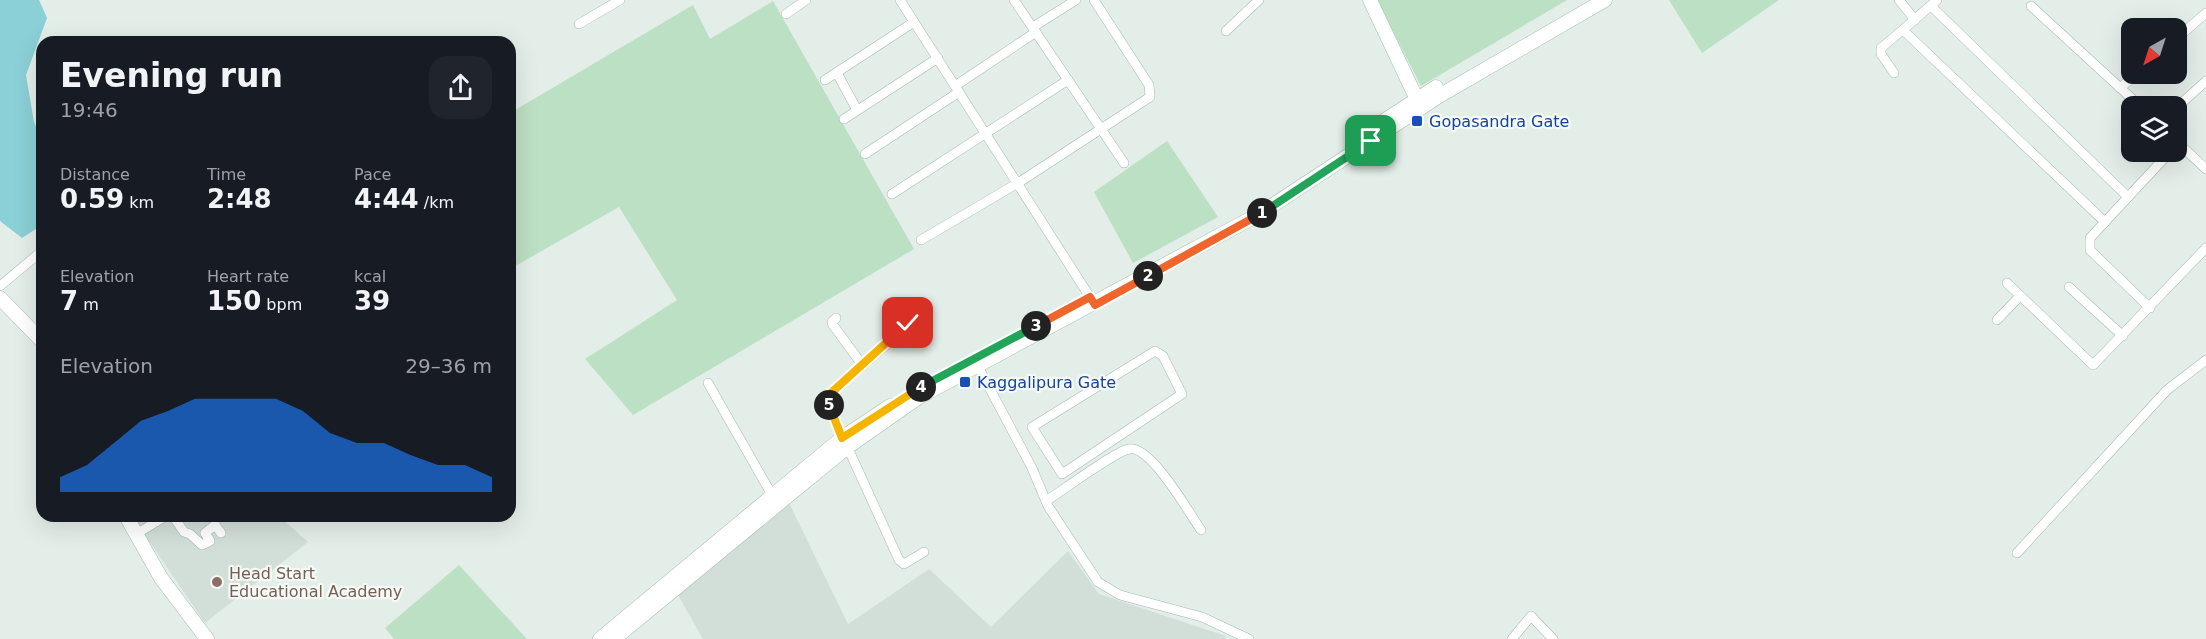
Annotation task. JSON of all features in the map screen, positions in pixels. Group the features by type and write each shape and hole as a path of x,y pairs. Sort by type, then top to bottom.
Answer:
{"main road":[{"path":"1370,0 1419,103"},
{"path":"600,639 772,495 844,443 976,363 1261,213 1419,103 1587,0"},
{"path":"1419,103 1605,0"},
{"path":"0,298 36,335"},
{"path":"614,639 844,443"},
{"path":"129,522 161,578 207,639"}],"street":[{"path":"579,24 620,0"},
{"path":"786,14 806,0"},
{"path":"900,0 1093,301"},
{"path":"1014,0 1124,163"},
{"path":"865,154 1076,0"},
{"path":"921,240 1018,183 1150,97 1149,85 1094,0"},
{"path":"1899,0 1915,20"},
{"path":"1226,31 1255,2"},
{"path":"1894,73 1881,54 1881,48 1934,3 2128,197"},
{"path":"2031,6 2129,96"},
{"path":"2187,29 2206,13"},
{"path":"825,80 914,22"},
{"path":"1905,28 1905,32 2105,222"},
{"path":"844,119 938,58"},
{"path":"837,73 857,110"},
{"path":"892,194 1068,80"},
{"path":"2187,98 2206,81"},
{"path":"2120,88 2125,84"},
{"path":"2187,151 2206,169"},
{"path":"2150,308 2090,250 2090,238 2161,162"},
{"path":"2007,283 2093,365 2206,248"},
{"path":"0,286 36,256"},
{"path":"2069,287 2123,336"},
{"path":"1997,320 2020,296"},
{"path":"899,310 908,323 908,327 832,392 826,400 901,563 924,552"},
{"path":"836,318 832,322 833,325 863,366"},
{"path":"1155,351 1163,356 1183,391 1178,397 1065,473 1059,471 1044,449 1032,427 1034,424 1155,351"},
{"path":"2017,553 2167,390 2206,360"},
{"path":"976,363 1028,460 1046,501 1090,573 1108,590 1137,601 1202,617 1242,638"},
{"path":"708,383 772,495"},
{"path":"1028,460 1044,449"},
{"path":"1046,501 1103,463 1128,449 1134,449 1151,458 1201,530"},
{"path":"136,534 156,522"},
{"path":"177,522 184,532 190,534 202,545 210,541 205,532 215,525 221,533"},
{"path":"1512,639 1531,616 1553,639"}],"shaded area":[{"path":"789,503 848,624 929,569 991,627 1068,551 1099,594 1226,636 1224,639 703,639 678,595"},
{"name":"Head Start Educational Academy","path":"136,522 286,522 308,542 205,623"}],"green space":[{"path":"1377,0 1567,0 1421,86"},
{"path":"1669,0 1779,0 1702,53"},
{"path":"773,1 914,249 633,415 585,359 677,300 619,207 516,266 516,109 693,5 710,39"},
{"path":"1167,141 1218,217 1133,263 1094,192"},
{"path":"459,565 527,639 394,639 385,628"}],"water":[{"path":"0,0 39,0 47,18 40,36 36,36 36,48 26,75 36,126 36,229 22,238 0,221"}],"place":[{"name":"Gopasandra Gate","path":"1417,121"},
{"name":"Kaggalipura Gate","path":"965,382"},
{"name":"Head Start Educational Academy","path":"217,582"}],"route":[{"path":"908,323 908,327 832,392 826,400 842,438 913,391 1090,297 1095,305 1261,213 1371,141"}]}
